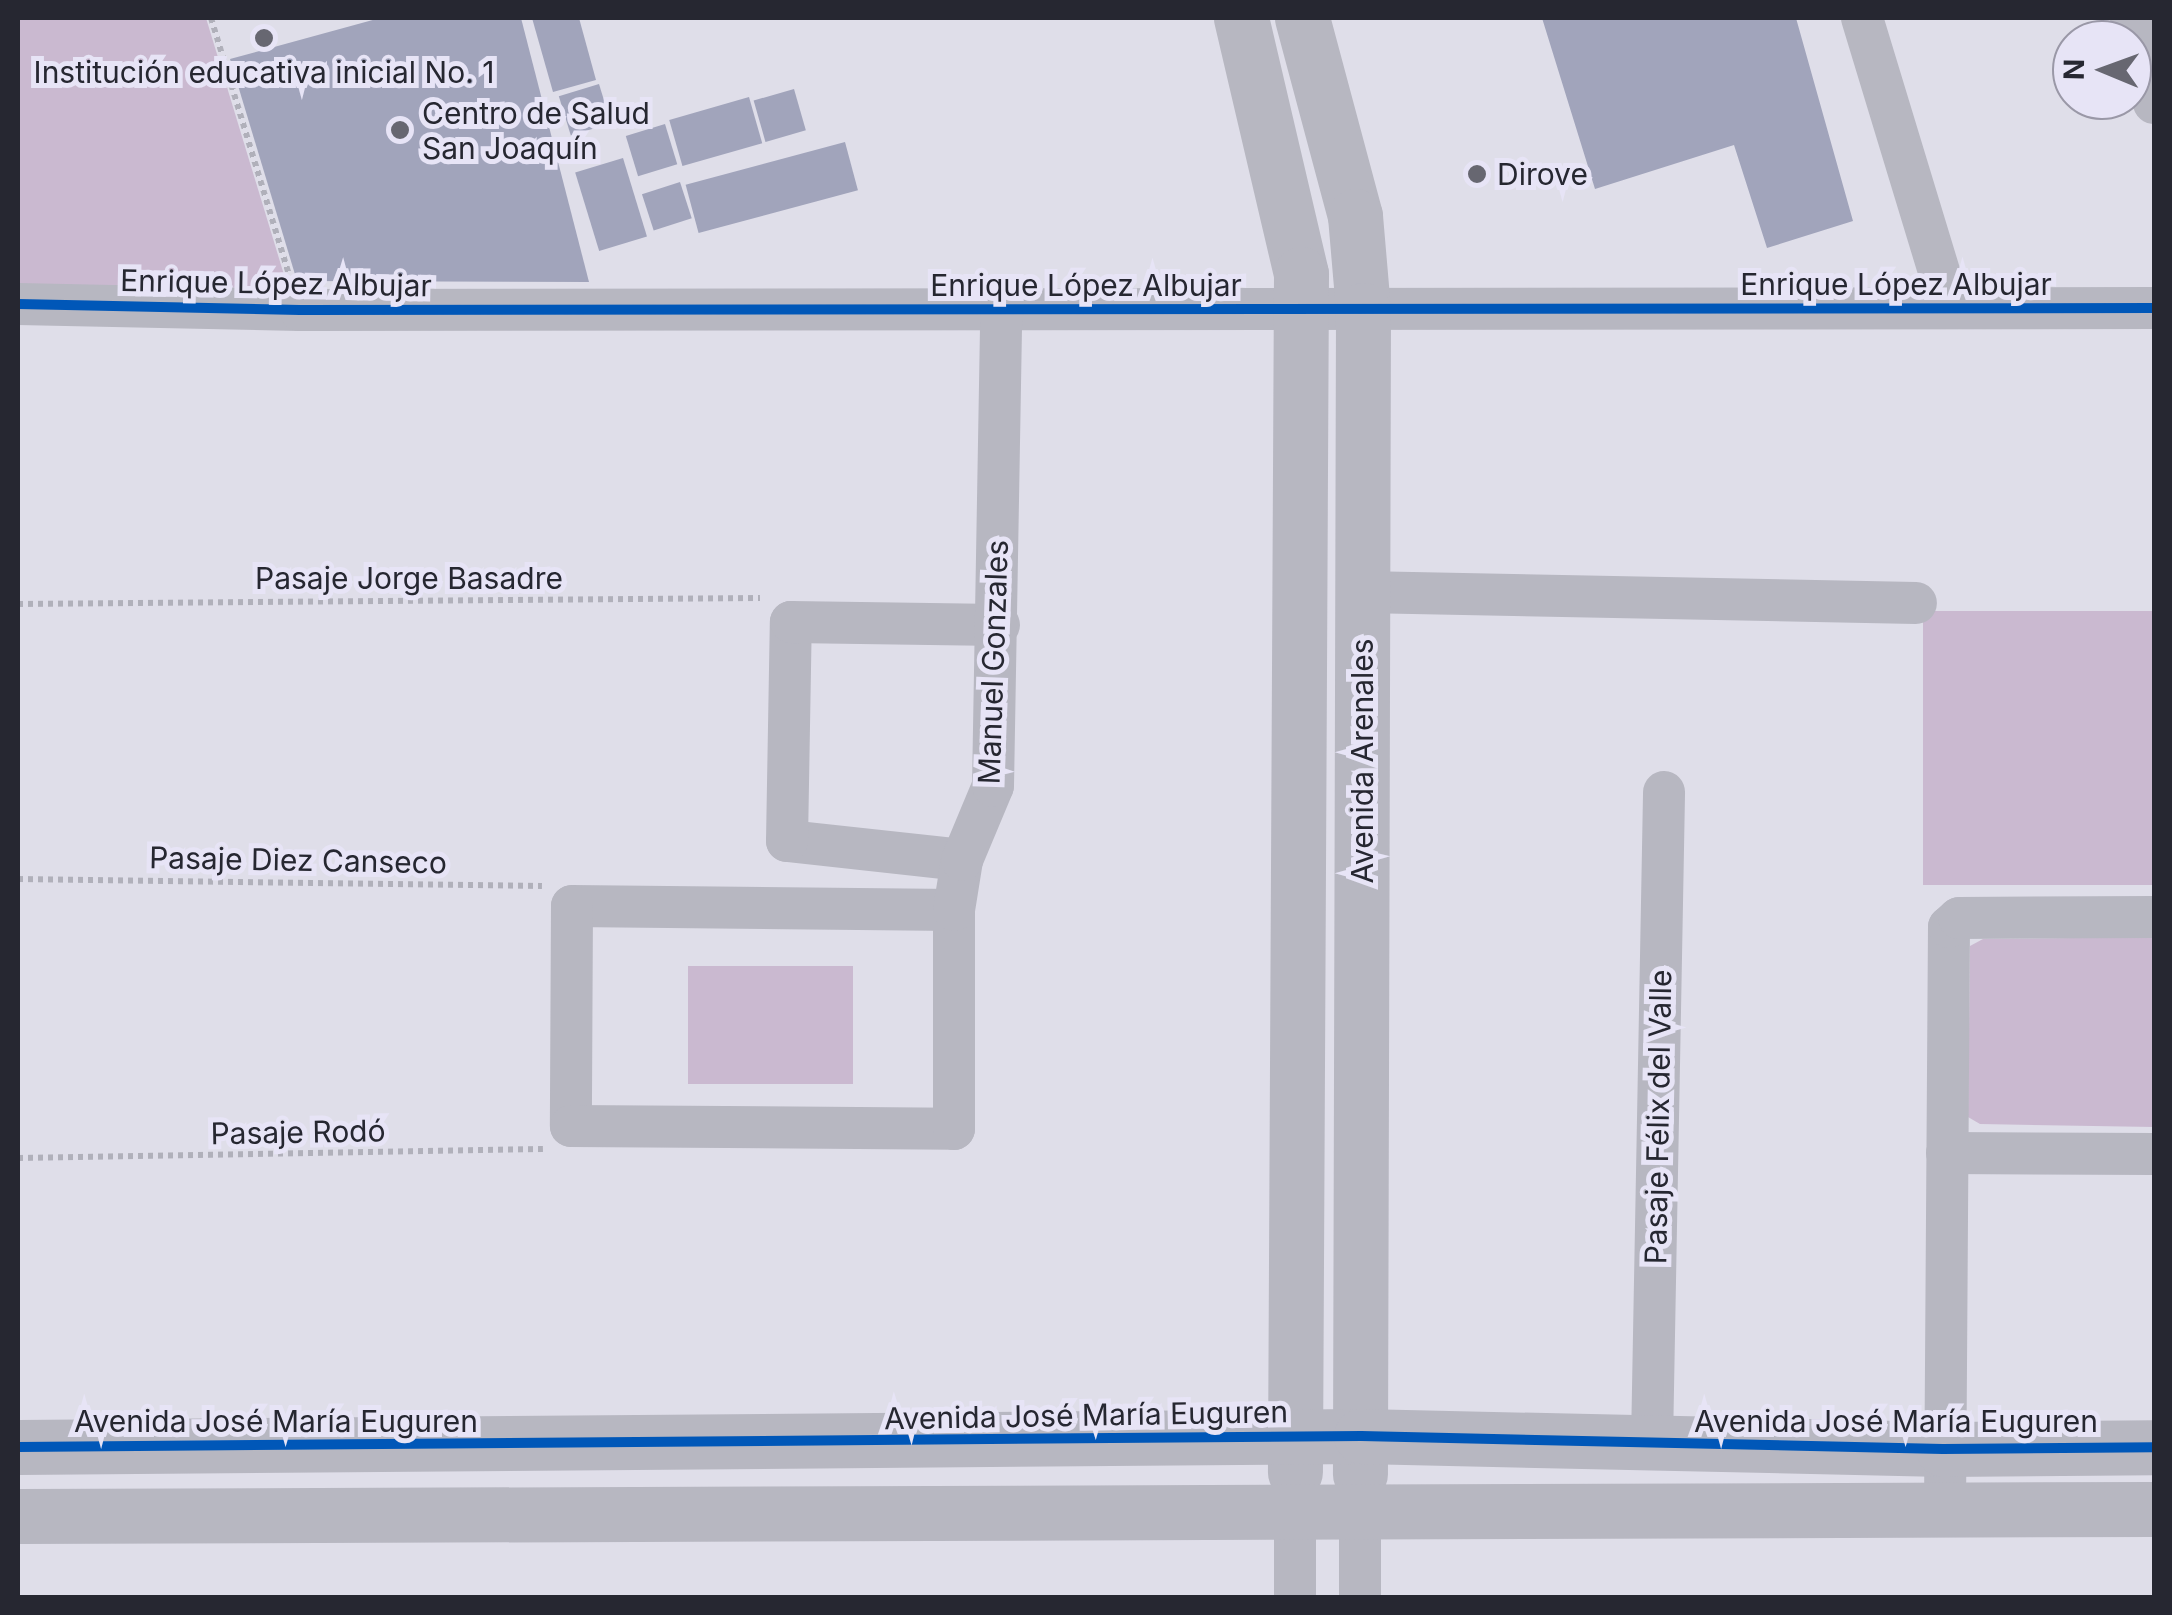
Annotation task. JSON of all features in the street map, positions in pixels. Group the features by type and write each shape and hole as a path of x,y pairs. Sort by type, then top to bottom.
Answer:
{"street":[{"path":"1240,18 1291,212 1299,311 1295,1598"},
{"name":"Avenida Arenales","path":"1302,18 1356,216 1363,310 1360,1512"},
{"path":"1862,18 1950,308"},
{"path":"2131,18 2154,103"},
{"name":"Enrique López Albujar","path":"18,304 300,310 2154,308"},
{"name":"Manuel Gonzales","path":"570,1126 954,1129 954,910 962,860 993,786 999,625 1000,309"},
{"path":"1362,592 1916,603"},
{"path":"962,860 787,841 792,622 999,625"},
{"name":"Pasaje Félix del Valle","path":"1652,1444 1664,792"},
{"path":"570,1126 572,906 954,910"},
{"path":"1945,1512 1949,927 1959,918 2154,916"},
{"path":"1947,1153 2154,1154"},
{"name":"Avenida José María Euguren","path":"18,1447 1296,1436 1943,1449 2154,1447"},
{"path":"18,1516 2154,1509"},
{"path":"1360,1512 1360,1598"}],"path":[{"path":"211,18 300,310"}],"shaded area":[{"path":"18,18 206,18 288,288 18,286"},
{"path":"1923,611 2154,611 2154,885 1923,885"},
{"path":"2154,937 2154,1127 1980,1124 1968,1117 1970,946 1983,939"},
{"path":"688,966 853,966 853,1084 688,1084"}],"building":[{"name":"Centro de Salud San Joaquín","path":"380,18 521,18 589,282 297,281 230,59"},
{"path":"532,18 579,18 596,80 553,92"},
{"path":"1542,18 1796,18 1853,221 1767,248 1734,145 1595,189"},
{"path":"599,84 611,123 571,135 559,96"},
{"path":"794,89 806,130 765,142 754,101"},
{"path":"749,97 762,143 682,166 669,120"},
{"path":"665,124 677,164 638,176 626,136"},
{"path":"845,142 858,190 699,233 686,185"},
{"path":"623,158 647,236 599,251 575,173"},
{"path":"680,182 692,218 654,231 642,194"}],"cycle path":[{"path":"18,304 300,310 2154,308"},
{"path":"18,1447 1361,1436 1943,1449 2154,1447"}],"place":[{"name":"Institución educativa inicial No. 1","path":"264,38"},
{"name":"Centro de Salud San Joaquín","path":"400,130"},
{"name":"Dirove","path":"1477,174"}]}
